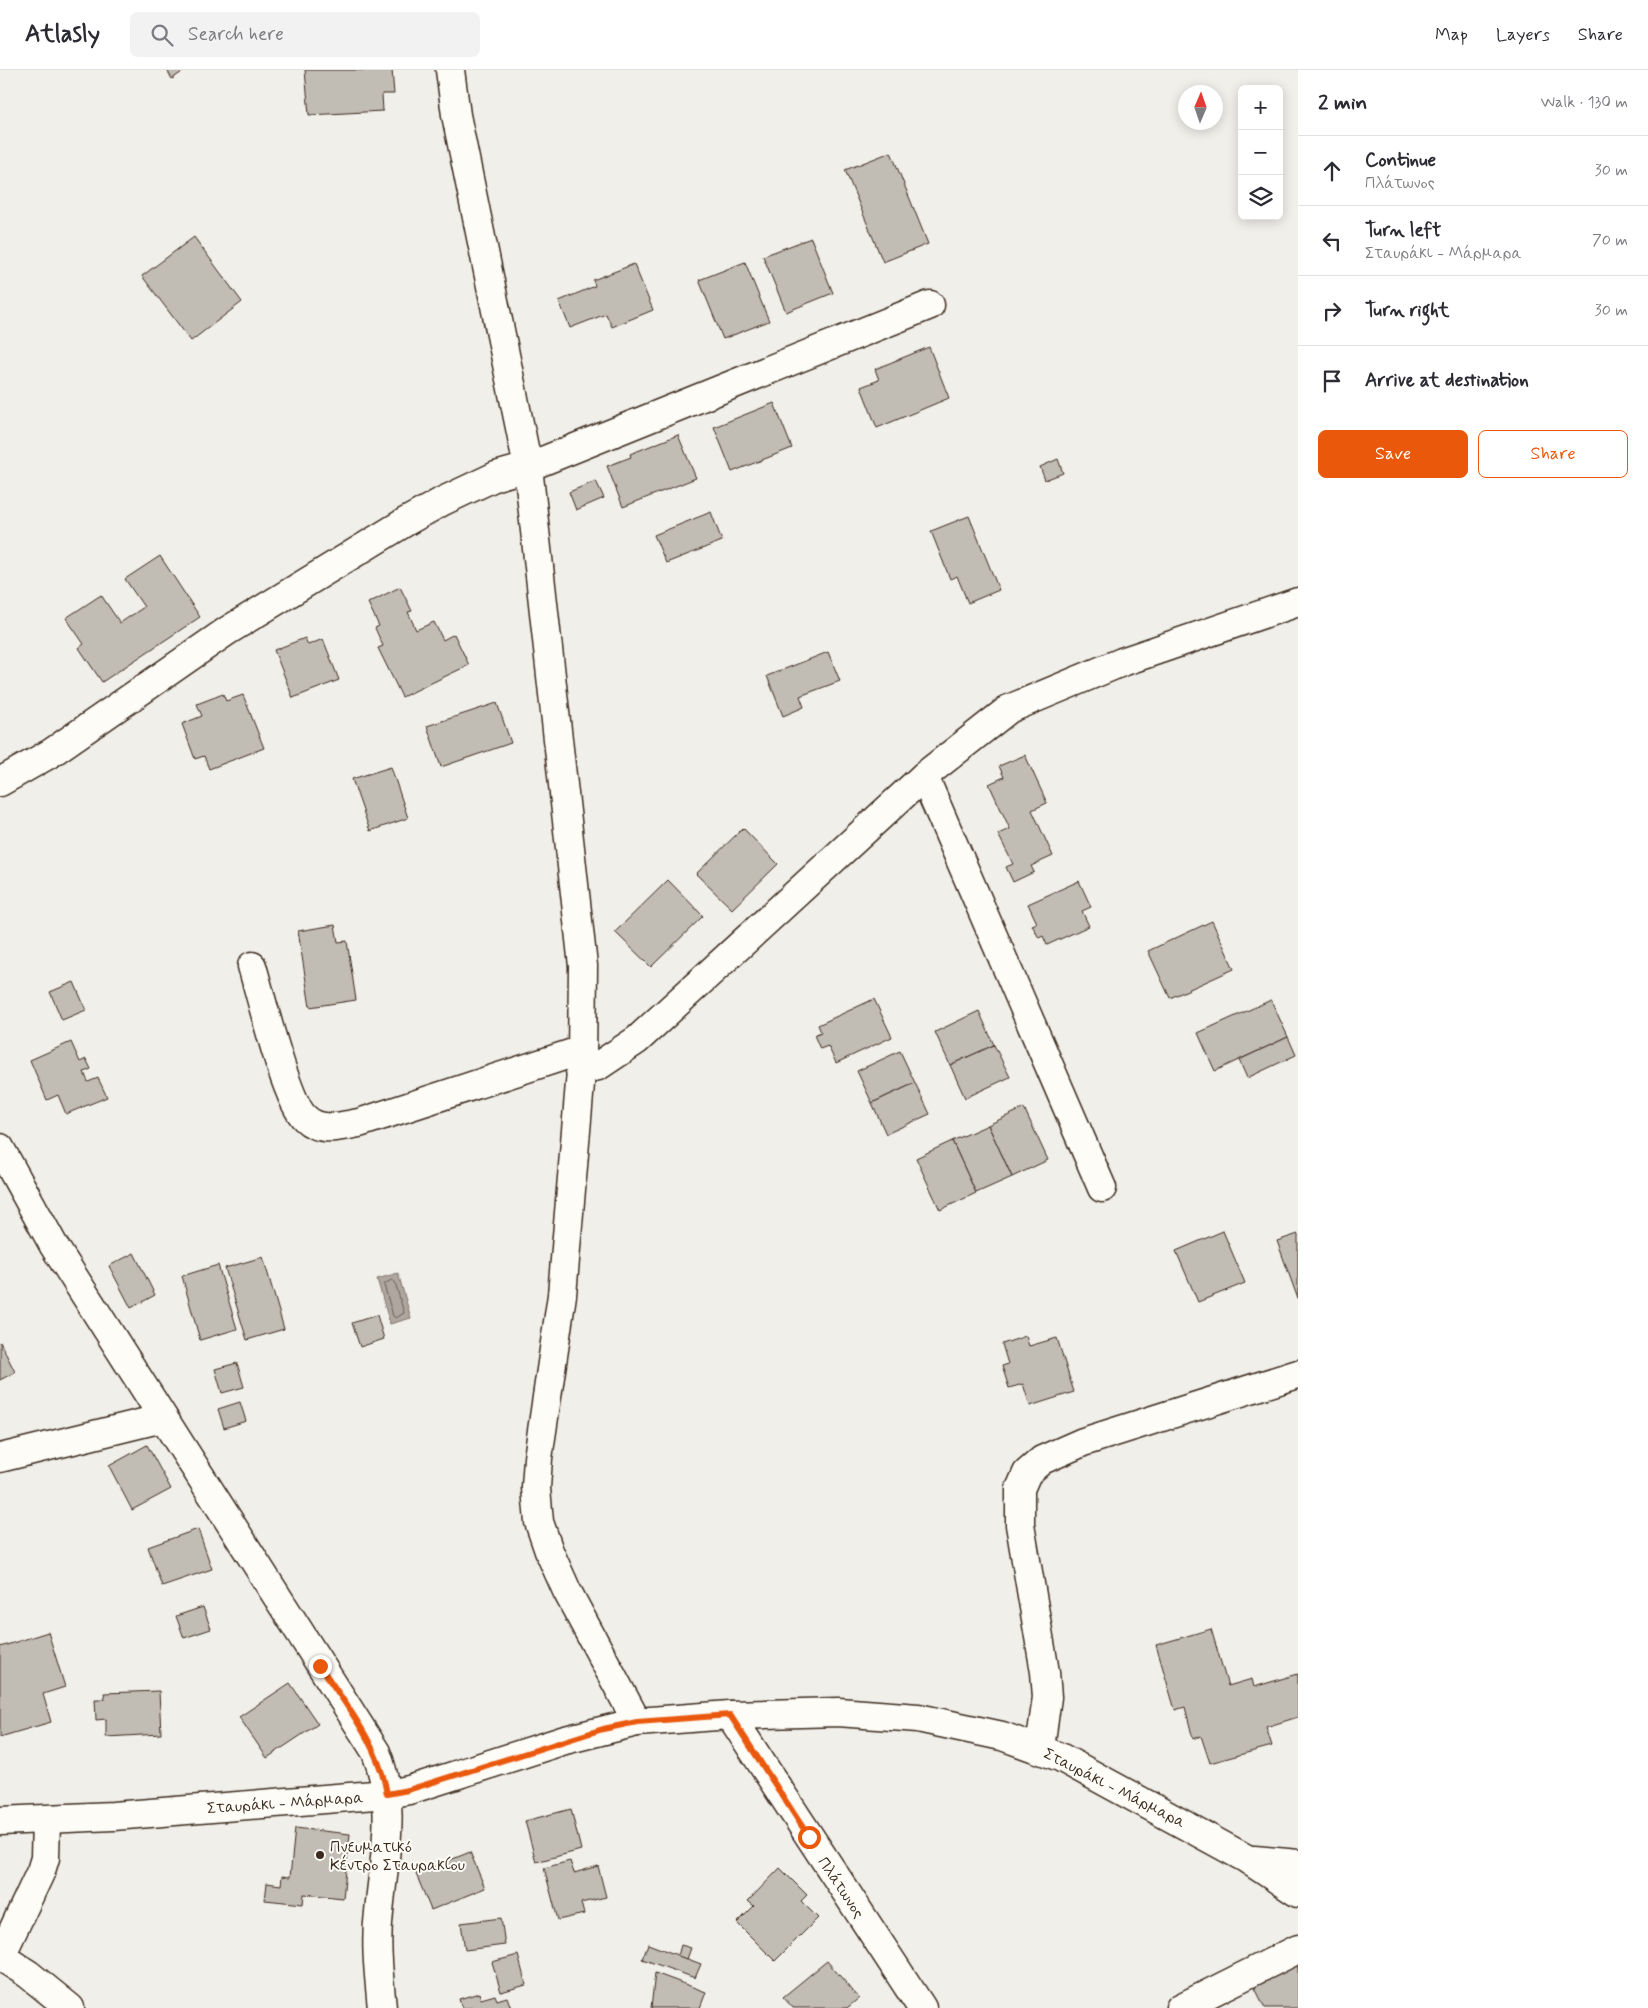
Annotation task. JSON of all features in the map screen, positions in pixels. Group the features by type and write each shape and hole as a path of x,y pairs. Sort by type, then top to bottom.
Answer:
{"street":[{"path":"450,70 456,115 528,467 583,966 581,1060 562,1295 538,1458 536,1488 538,1514 546,1544 559,1573 637,1722"},
{"path":"0,782 51,753 227,631 443,501 496,476 528,467 930,305"},
{"path":"252,966 291,1096 305,1118 327,1129 359,1123 581,1060 598,1066 637,1040 924,776 1009,709 1122,662 1298,602"},
{"path":"924,776 1102,1188"},
{"path":"0,1148 54,1246 376,1752 384,1772 387,1794 387,1853 377,1939 382,2008"},
{"path":"1040,1748 1047,1697 1045,1672 1020,1525 1020,1489 1027,1473 1042,1460 1083,1442 1298,1374"},
{"path":"0,1458 163,1418"},
{"name":"Σταυράκι - Μάρμαρα","path":"0,1821 46,1821 387,1794 408,1790 564,1740 637,1722 730,1715 838,1712 918,1718 979,1731 1040,1748 1093,1773 1247,1858"},
{"name":"Πλάτωνος","path":"730,1715 922,2008"},
{"path":"46,1821 45,1858 41,1871 0,1957 28,1974 70,2008"},
{"path":"1247,1858 1271,1863 1298,1864"},
{"path":"1247,1858 1298,1893"},
{"path":"1180,2008 1298,1949"}],"water":[{"path":"398,1273 411,1318 390,1324 377,1279"}],"building":[{"path":"167,70 185,70 172,79"},
{"path":"305,70 392,70 394,94 382,94 383,111 309,115"},
{"path":"891,152 928,244 883,262 845,170"},
{"path":"194,237 242,302 191,341 142,276"},
{"path":"811,238 833,293 786,312 763,256"},
{"path":"745,262 769,321 723,339 699,280"},
{"path":"634,264 653,310 612,327 606,314 570,328 559,301 595,286 593,280"},
{"path":"929,347 949,398 877,428 861,387 879,380 875,369"},
{"path":"774,403 792,448 732,472 714,427"},
{"path":"678,435 696,478 623,507 607,466 631,457 630,454"},
{"path":"1058,459 1063,473 1045,480 1040,467"},
{"path":"596,481 604,498 576,510 569,492"},
{"path":"711,512 722,541 666,563 654,535"},
{"path":"969,516 999,590 968,603 957,576 950,579 931,531"},
{"path":"160,556 200,617 102,682 79,648 84,644 66,618 101,595 120,623 144,607 125,579"},
{"path":"400,587 412,611 408,612 416,630 434,622 443,640 454,634 469,665 402,697 378,648 383,646 375,628 379,626 368,603"},
{"path":"305,638 308,645 323,639 339,680 293,698 274,650"},
{"path":"828,652 840,681 800,696 804,707 783,716 767,676"},
{"path":"223,694 226,701 243,695 264,748 209,769 204,756 195,759 182,724 202,716 197,704"},
{"path":"497,703 511,743 441,767 427,726"},
{"path":"1025,755 1047,803 1032,810 1053,856 1031,866 1034,872 1013,882 1006,867 1013,864 998,834 1010,829 989,784 1004,777 999,766"},
{"path":"391,767 408,818 370,831 352,779"},
{"path":"743,828 778,864 732,909 696,874"},
{"path":"668,880 703,916 651,967 615,932"},
{"path":"1079,881 1091,907 1082,911 1089,926 1047,945 1043,936 1039,938 1032,925 1037,923 1028,904"},
{"path":"1212,921 1234,969 1170,998 1148,951"},
{"path":"335,925 338,942 347,941 356,1000 310,1007 298,931"},
{"path":"74,982 86,1010 62,1020 50,992"},
{"path":"874,999 892,1037 836,1063 828,1046 820,1049 814,1035 821,1032 818,1025"},
{"path":"1271,1000 1288,1037 1215,1071 1198,1033"},
{"path":"979,1011 994,1045 950,1065 935,1032"},
{"path":"1288,1037 1296,1055 1247,1078 1239,1060"},
{"path":"71,1042 80,1062 86,1059 91,1069 84,1072 88,1082 98,1078 107,1097 66,1114 58,1095 47,1100 30,1060"},
{"path":"994,1045 1010,1077 965,1098 950,1065"},
{"path":"900,1051 915,1083 872,1103 857,1071"},
{"path":"915,1083 930,1114 886,1134 872,1103"},
{"path":"1024,1108 1048,1160 1012,1177 988,1125"},
{"path":"988,1125 1012,1177 976,1193 952,1141"},
{"path":"952,1141 976,1193 940,1210 916,1158"},
{"path":"1223,1231 1245,1283 1198,1302 1176,1251"},
{"path":"1298,1234 1298,1299 1277,1241"},
{"path":"134,1253 155,1295 131,1308 109,1266"},
{"path":"263,1257 284,1329 247,1340 225,1268"},
{"path":"218,1265 237,1329 200,1340 182,1276"},
{"path":"377,1315 384,1339 360,1347 352,1323"},
{"path":"1026,1336 1029,1346 1057,1338 1074,1392 1030,1406 1023,1384 1009,1388 1002,1366 1008,1364 1002,1344"},
{"path":"0,1342 15,1372 0,1380"},
{"path":"237,1363 244,1387 222,1393 215,1369"},
{"path":"240,1402 246,1421 224,1428 218,1409"},
{"path":"147,1445 171,1489 132,1510 109,1466"},
{"path":"198,1529 212,1569 162,1586 148,1547"},
{"path":"203,1607 211,1629 184,1638 176,1616"},
{"path":"1211,1629 1228,1686 1252,1679 1254,1687 1298,1674 1298,1717 1266,1727 1272,1746 1210,1763 1201,1736 1193,1739 1185,1707 1175,1710 1156,1645"},
{"path":"48,1632 65,1687 43,1694 51,1722 0,1737 0,1647"},
{"path":"290,1683 318,1724 267,1758 239,1717"},
{"path":"159,1691 161,1734 106,1737 106,1719 96,1720 95,1699 105,1699 104,1693"},
{"path":"571,1809 581,1850 536,1862 525,1821"},
{"name":"Πνευματικό Κέντρο Σταυρακίου","path":"295,1828 350,1834 343,1898 304,1894 303,1904 265,1900 267,1883 281,1885 282,1876 290,1877"},
{"path":"470,1852 485,1888 431,1910 416,1874"},
{"path":"570,1861 574,1873 598,1866 606,1897 581,1903 584,1914 558,1920 544,1868"},
{"path":"780,1868 807,1895 801,1901 818,1918 775,1961 737,1923 754,1906 748,1901"},
{"path":"501,1918 505,1945 465,1950 461,1923"},
{"path":"648,1944 701,1964 695,1978 642,1959"},
{"path":"681,1945 691,1948 687,1959 678,1956"},
{"path":"518,1955 526,1985 501,1992 492,1962"},
{"path":"827,1961 859,1998 847,2008 793,2008 783,1997"},
{"path":"1298,1964 1298,2008 1265,2008 1254,1986"},
{"path":"655,1973 706,1992 700,2008 651,2008"},
{"path":"479,1993 481,1999 495,1995 497,2000 507,1997 511,2008 462,2008 459,1999"}],"place":[{"name":"Πνευματικό Κέντρο Σταυρακίου","path":"320,1855"}],"route":[{"path":"320,1666 376,1752 384,1772 387,1794 408,1790 603,1729 637,1722 730,1715 809,1837"}]}
